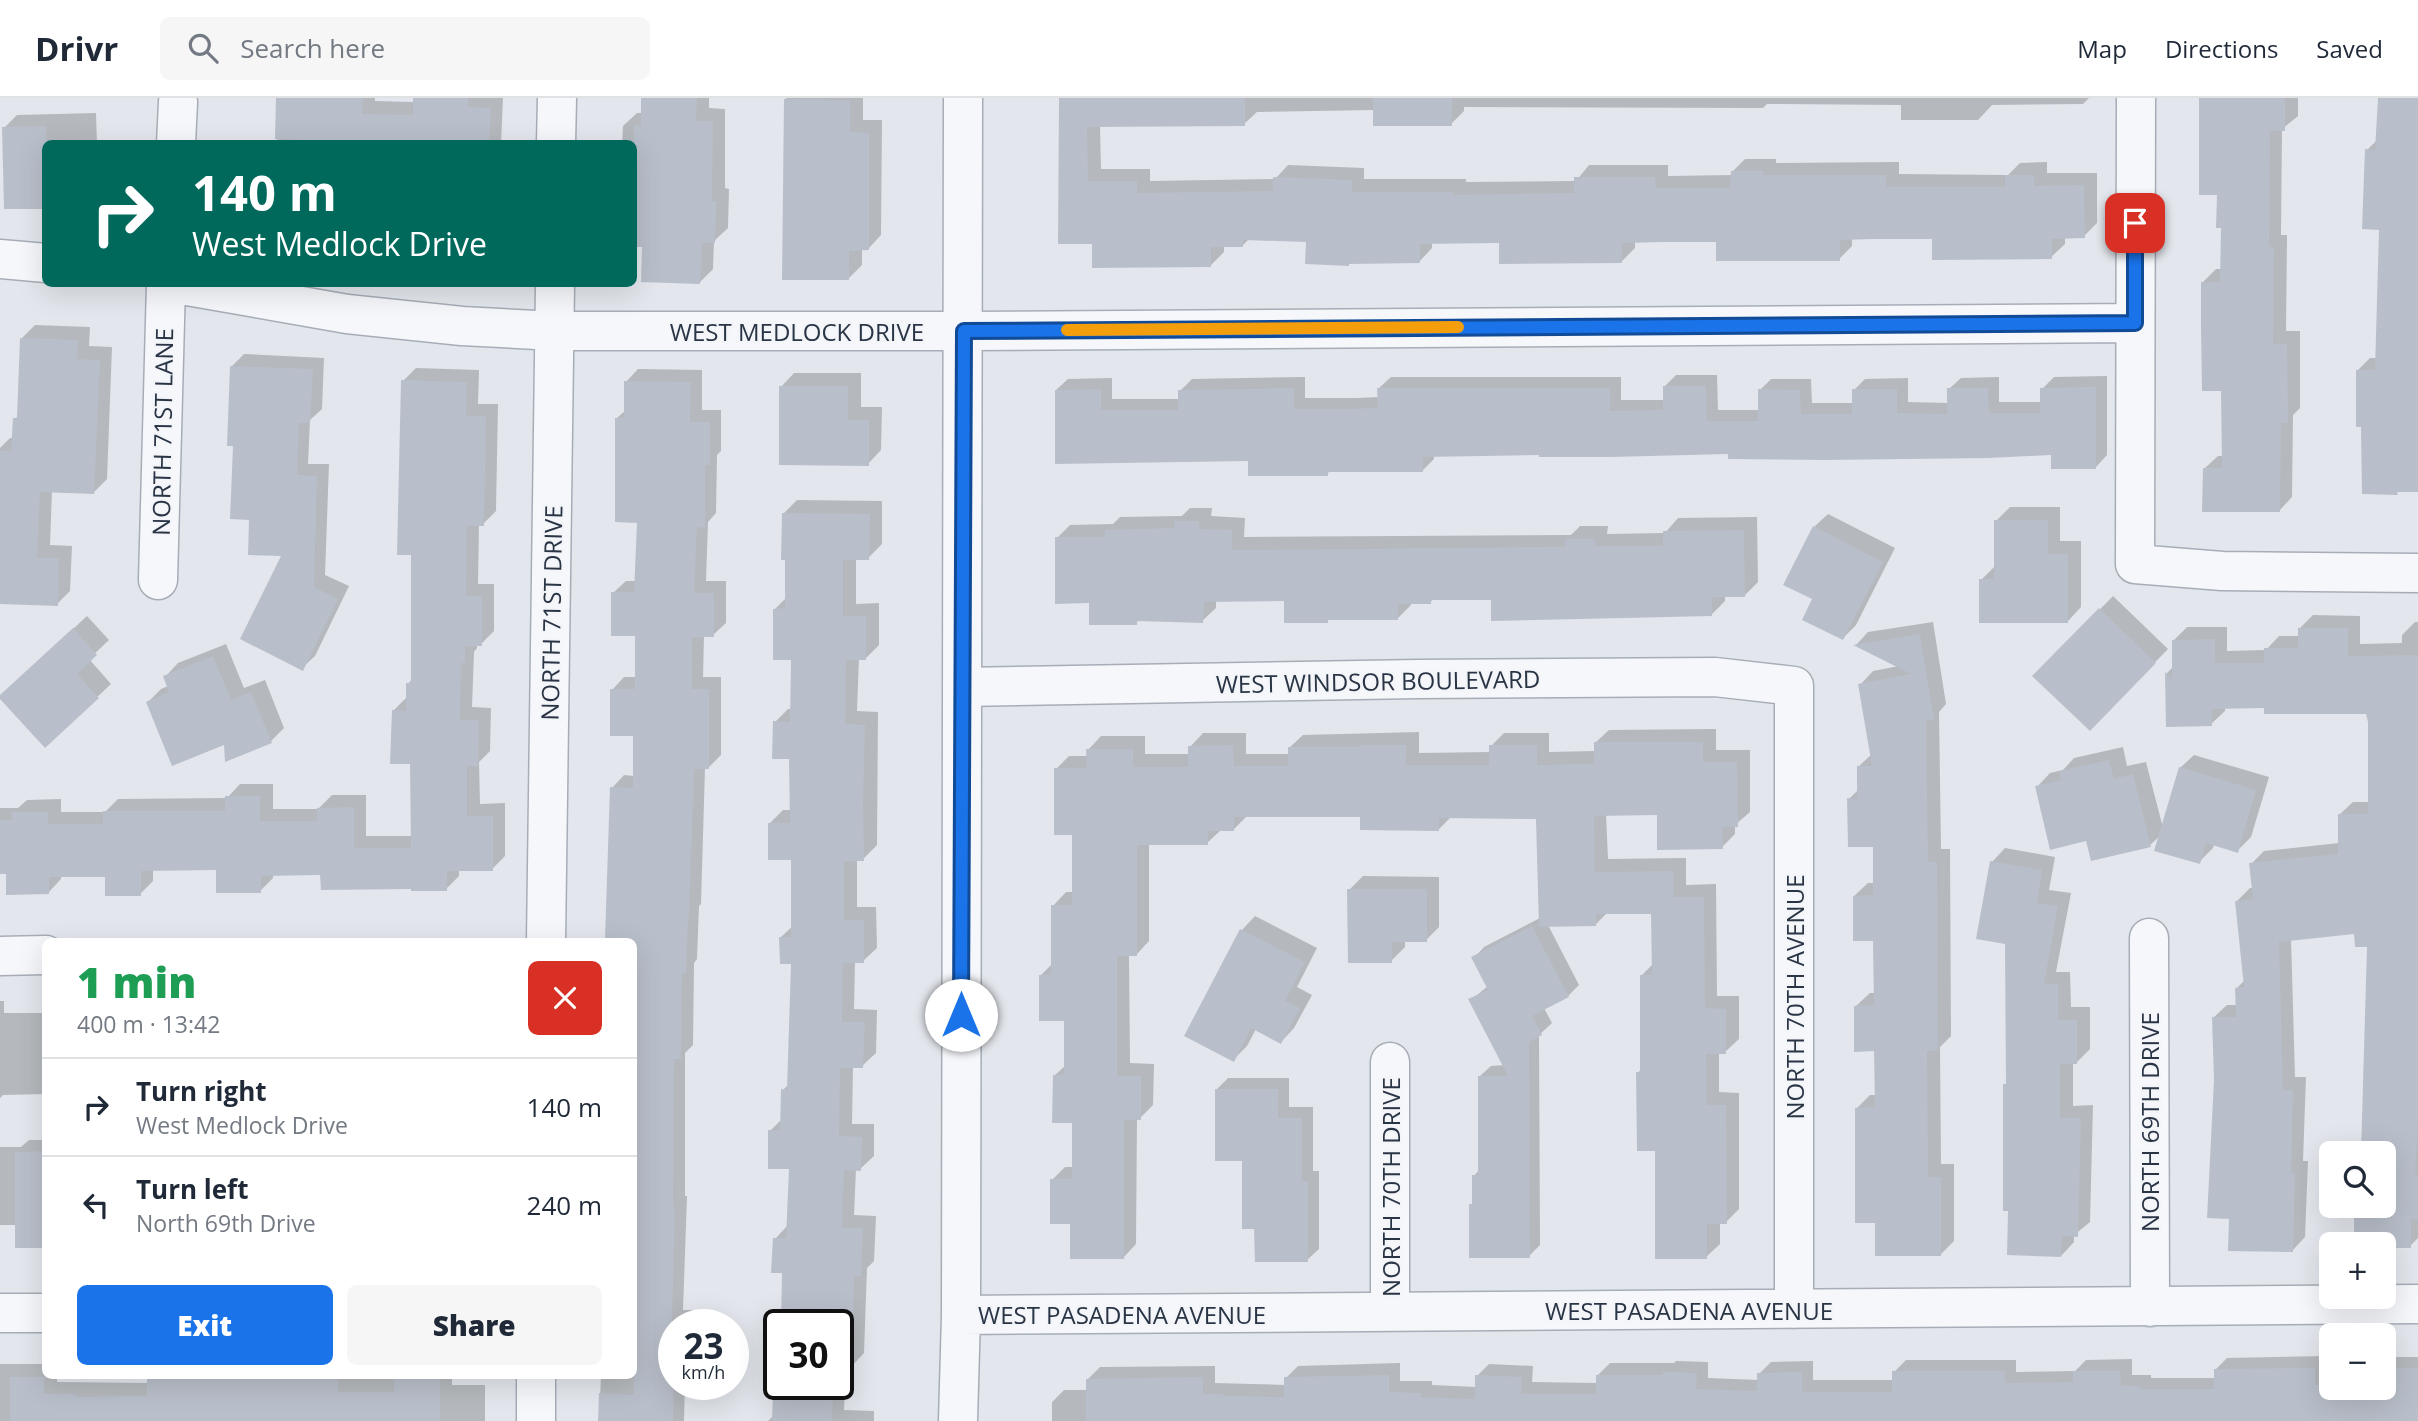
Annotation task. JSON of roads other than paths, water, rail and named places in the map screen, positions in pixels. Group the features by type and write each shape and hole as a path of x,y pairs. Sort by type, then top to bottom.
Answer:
{"street":[{"path":"556,140 557,98"},
{"path":"958,1421 961,1315 963,98"},
{"path":"2136,98 2134,564 2222,571 2418,573"},
{"path":"176,140 178,102"},
{"path":"0,259 42,263"},
{"name":"NORTH 71ST LANE","path":"158,580 166,287"},
{"name":"WEST MEDLOCK DRIVE","path":"193,287 347,314 462,326 555,331 2135,323"},
{"name":"NORTH 71ST DRIVE","path":"546,938 555,287"},
{"name":"WEST WINDSOR BOULEVARD","path":"962,687 1702,677 1794,686"},
{"name":"NORTH 70TH AVENUE","path":"1794,686 1794,1309"},
{"name":"NORTH 69TH DRIVE","path":"2149,938 2150,1307"},
{"path":"0,956 42,956"},
{"name":"NORTH 70TH DRIVE","path":"1390,1062 1390,1312"},
{"name":"WEST PASADENA AVENUE","path":"961,1315 2418,1304"},
{"path":"0,1313 42,1312"},
{"path":"536,1379 536,1421"}]}
